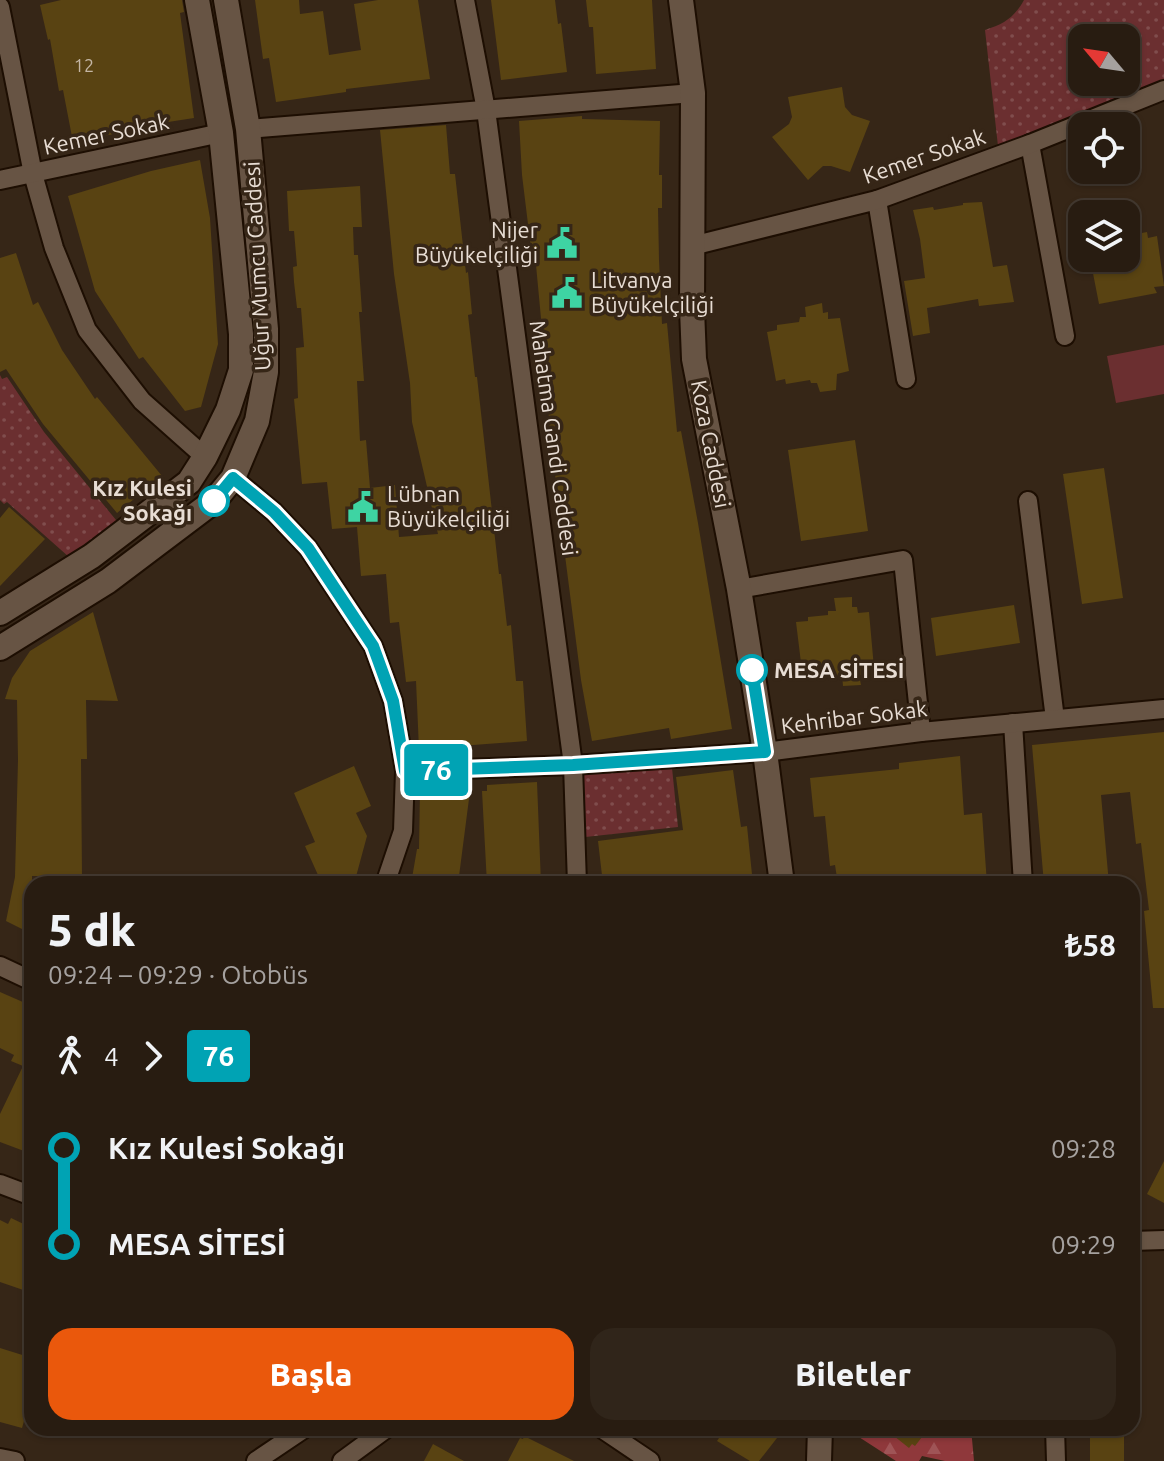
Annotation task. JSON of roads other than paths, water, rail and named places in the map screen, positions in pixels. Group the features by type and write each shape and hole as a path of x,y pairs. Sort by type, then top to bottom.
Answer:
{"main road":[{"name":"Uğur Mumcu Caddesi","path":"0,613 92,556 189,482 228,410 241,370 241,334 221,133 197,0"},
{"name":"Uğur Mumcu Caddesi","path":"0,648 108,581 214,501 233,478 257,421 266,372 266,329 248,129 226,0"},
{"name":"Koza Caddesi","path":"681,0 693,93 694,359 739,589 781,876"},
{"path":"221,133 248,129"},
{"path":"819,1461 820,1436"}],"street":[{"name":"Mahatma Gandi Caddesi","path":"465,0 486,110 573,765 577,876"},
{"path":"0,7 33,174 54,248 87,330 142,401 205,457"},
{"name":"Kemer Sokak","path":"692,246 877,200 1164,92"},
{"path":"248,129 693,93"},
{"name":"Kemer Sokak","path":"0,180 221,133"},
{"path":"1030,144 1065,336"},
{"path":"877,200 906,379"},
{"path":"233,478 274,512 308,548 373,646 393,701 405,771 403,831 388,876"},
{"path":"1028,501 1055,719"},
{"path":"739,589 903,560 921,732"},
{"name":"Kehribar Sokak","path":"405,771 573,765 765,752 921,732 1164,709"},
{"path":"1013,723 1023,876"},
{"path":"0,966 24,977"},
{"path":"0,1184 24,1193"},
{"path":"1140,1241 1164,1240"},
{"path":"256,1461 293,1436"},
{"path":"342,1461 376,1436"},
{"path":"613,1436 650,1461"},
{"path":"1055,1436 1056,1461"},
{"path":"0,1458 15,1461"}],"place":[{"name":"Nijer Büyükelçiliği","path":"562,243"},
{"name":"Litvanya Büyükelçiliği","path":"567,293"},
{"name":"Kız Kulesi Sokağı","path":"214,501"},
{"name":"Lübnan Büyükelçiliği","path":"363,507"},
{"name":"MESA SİTESİ","path":"752,670"}]}
